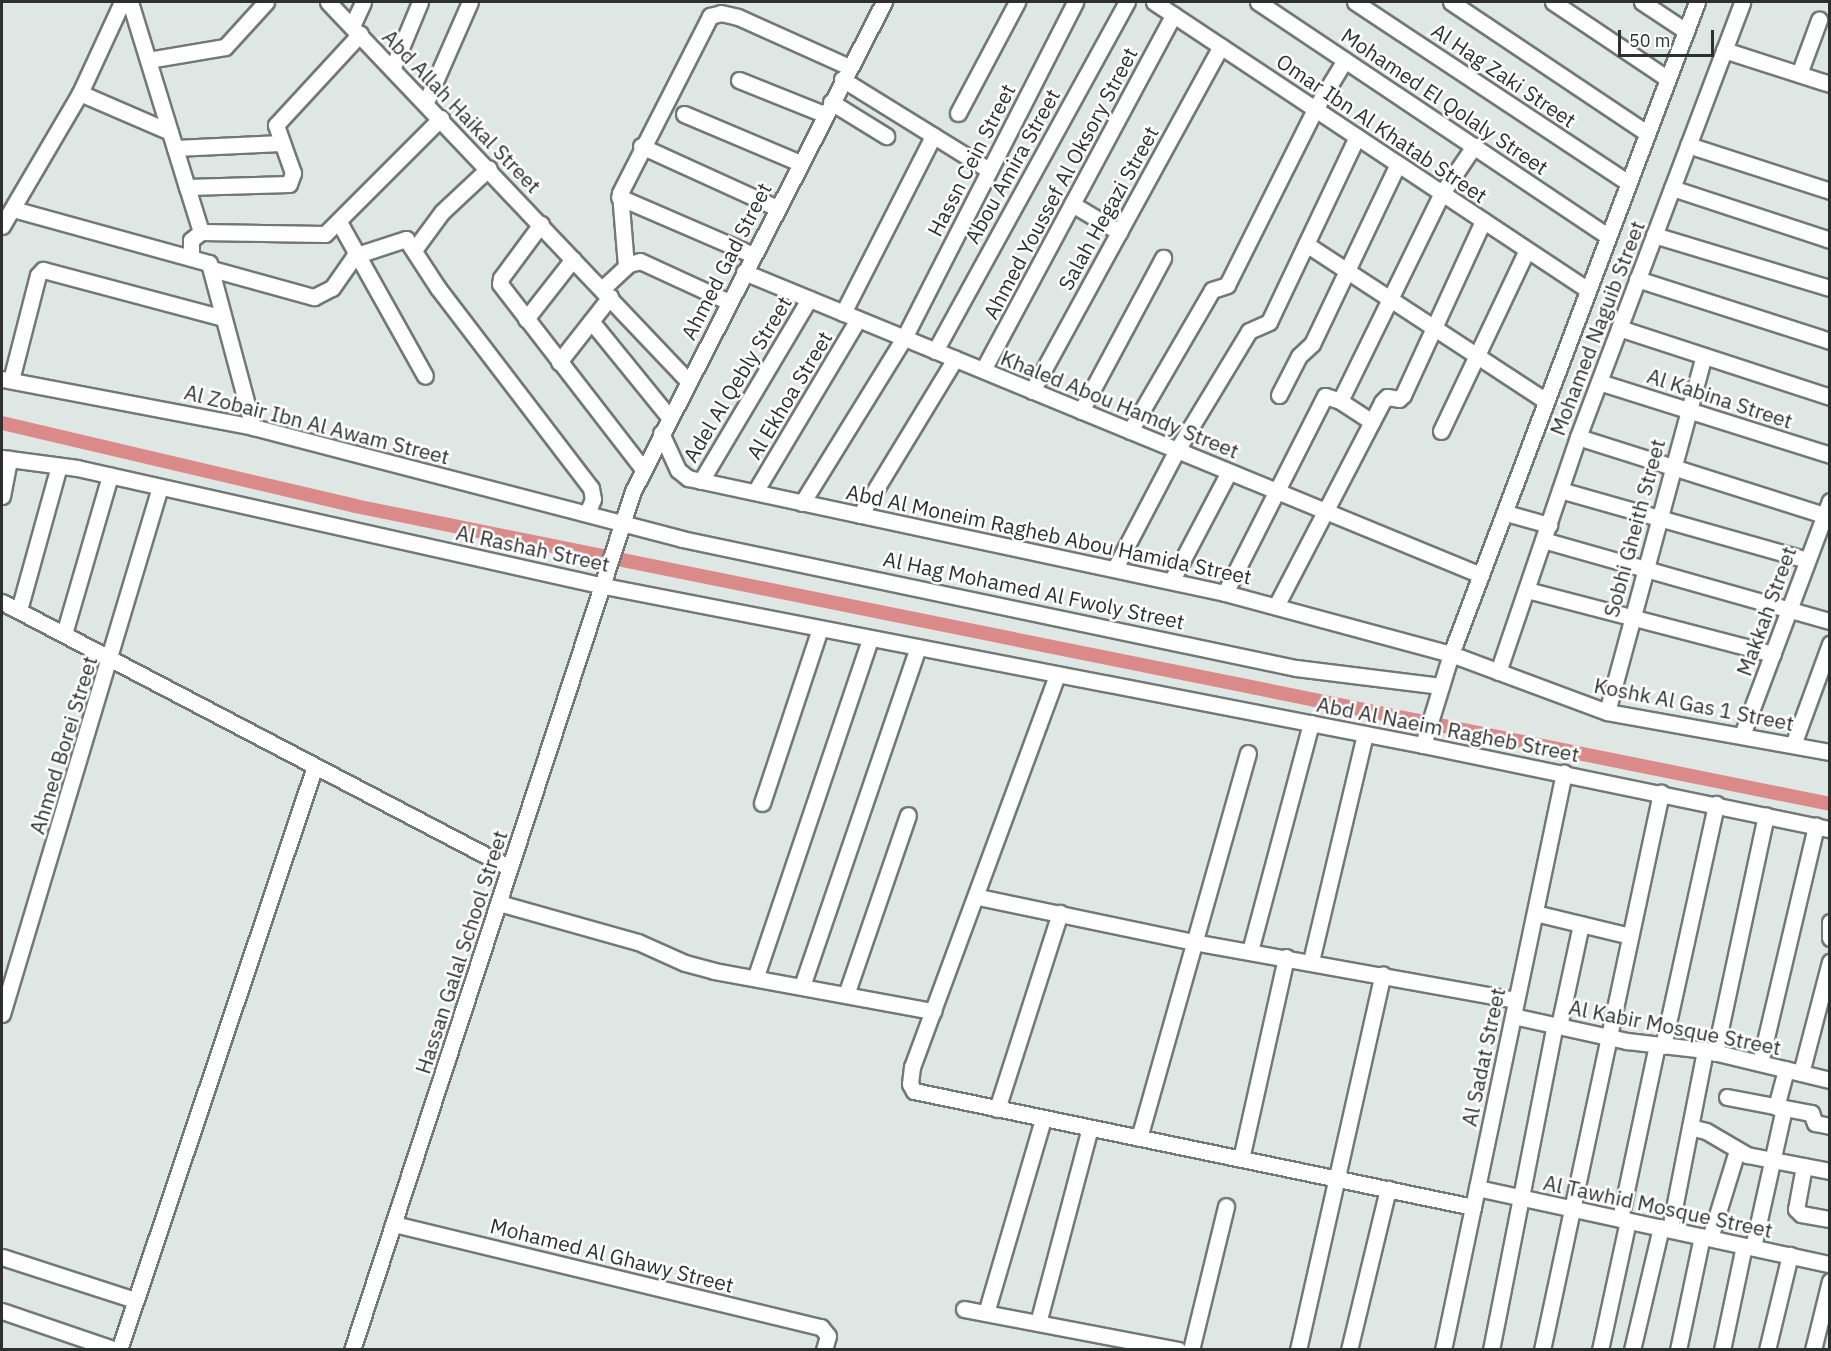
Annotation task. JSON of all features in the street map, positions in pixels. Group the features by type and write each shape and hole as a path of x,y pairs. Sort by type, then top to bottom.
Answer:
{"street":[{"path":"2,226 80,93 122,2"},
{"path":"130,2 201,232"},
{"path":"148,60 225,46 266,2"},
{"name":"Abd Allah Haikal Street","path":"328,2 489,168 689,382"},
{"path":"187,187 287,185 292,173 276,125 356,30 363,2"},
{"path":"393,67 420,2"},
{"path":"426,102 470,2"},
{"name":"Ahmed Gad Street","path":"609,567 621,523 643,469 884,2"},
{"path":"958,113 1017,2"},
{"name":"Hassn Cein Street","path":"802,503 904,338 1075,2"},
{"name":"Abou Amira Street","path":"935,351 1126,2"},
{"name":"Omar Ibn Al Khatab Street","path":"1154,2 1588,290"},
{"name":"Mohamed El Qolaly Street","path":"1258,2 1608,236"},
{"name":"Al Hag Zaki Street","path":"1355,2 1628,183"},
{"path":"1450,2 1647,133"},
{"path":"1553,2 1668,78"},
{"path":"1642,2 1686,31"},
{"name":"Mohamed Naguib Street","path":"1423,745 1451,654 1480,575 1506,513 1697,2"},
{"name":"Mohamed Naguib Street","path":"1498,672 1578,437 1742,2"},
{"path":"626,267 619,197 641,146 711,16 721,13 738,17 846,73 933,136 989,170"},
{"name":"Ahmed Youssef Al Oksory Street","path":"983,370 1173,15"},
{"path":"1799,74 1819,20"},
{"name":"Salah Hegazi Street","path":"1032,391 1221,46"},
{"path":"1724,50 1830,84"},
{"path":"1130,431 1213,289 1227,285 1315,109 1346,60"},
{"path":"739,80 828,108 886,136"},
{"path":"80,93 170,132"},
{"path":"684,114 800,163"},
{"path":"191,256 191,240 201,232 316,237 339,222 441,118"},
{"path":"843,313 933,136"},
{"path":"1115,568 1178,450 1249,331 1269,322 1357,137"},
{"path":"175,148 281,143"},
{"path":"1688,145 1830,190"},
{"path":"641,146 777,208"},
{"path":"1340,401 1442,193 1474,146"},
{"path":"1279,395 1299,356 1312,344 1398,164"},
{"path":"414,250 442,212 489,168"},
{"path":"1672,188 1830,240"},
{"path":"619,197 753,255"},
{"path":"1072,204 1119,232"},
{"path":"13,209 206,261 212,269 253,427"},
{"path":"1276,606 1385,397 1402,397 1483,221"},
{"path":"339,222 354,256 424,376"},
{"path":"541,224 500,281 526,319 643,469"},
{"path":"1654,235 1830,288"},
{"path":"212,269 314,297 332,288 354,256 403,238 414,250 438,288 591,488 592,500 587,513"},
{"path":"1306,244 1546,401"},
{"path":"1441,431 1527,250"},
{"path":"1081,411 1163,258"},
{"path":"526,319 573,259"},
{"path":"559,362 591,321 606,293 626,267 644,262 729,302"},
{"path":"6,379 38,275 43,270 223,318"},
{"name":"Khaled Abou Hamdy Street","path":"744,272 1480,575"},
{"path":"1637,279 1830,341"},
{"name":"Adel Al Qebly Street","path":"701,481 809,299"},
{"name":"Al Ekhoa Street","path":"755,492 858,319"},
{"path":"591,321 669,417"},
{"path":"1619,328 1830,397"},
{"name":"Sobhi Gheith Street","path":"1607,712 1672,466 1704,356"},
{"path":"860,515 956,359"},
{"name":"Al Zobair Ibn Al Awam Street","path":"6,379 253,427 621,523"},
{"name":"Al Kabina Street","path":"1599,382 1830,454"},
{"path":"1225,592 1279,492 1325,396 1340,401 1372,422"},
{"name":"Abd Al Moneim Ragheb Abou Hamida Street","path":"661,433 680,473 701,481 1225,592 1451,654"},
{"path":"1578,437 1672,466 1827,508"},
{"path":"2,496 5,458"},
{"name":"Al Rashah Street","path":"5,458 110,476 604,586 1057,675"},
{"path":"19,610 59,466"},
{"path":"1172,580 1229,472"},
{"path":"64,634 110,476"},
{"name":"Ahmed Borei Street","path":"2,1014 111,659 160,487"},
{"path":"1560,490 1808,560"},
{"name":"Makkah Street","path":"1743,735 1827,508"},
{"path":"1506,513 1549,525"},
{"name":"Al Hag Mohamed Al Fwoly Street","path":"621,523 1296,669 1440,691"},
{"path":"1543,540 1830,621"},
{"name":"Hassan Galal School Street","path":"352,1350 609,567"},
{"path":"1527,590 1773,654"},
{"path":"2,602 510,868"},
{"path":"762,803 820,629"},
{"path":"756,976 870,639"},
{"path":"1793,745 1830,644"},
{"path":"801,986 918,647"},
{"name":"Koshk Al Gas 1 Street","path":"1451,654 1607,712 1830,752"},
{"path":"1057,675 978,897 933,1011 910,1084 922,1094 1473,1207"},
{"name":"Abd Al Naeim Ragheb Street","path":"1057,675 1423,745 1823,827"},
{"path":"1250,951 1311,723"},
{"path":"1311,961 1365,734"},
{"path":"1139,1138 1248,753"},
{"path":"2,1311 117,1350 315,766"},
{"name":"Al Sadat Street","path":"1443,1350 1564,773"},
{"path":"1542,1350 1607,1037 1661,793"},
{"path":"1600,1350 1660,1045 1716,804"},
{"path":"847,992 908,815"},
{"path":"1632,1350 1710,1052 1766,815"},
{"path":"1760,1064 1823,827"},
{"path":"978,897 1193,942 1311,961 1516,1000"},
{"path":"499,903 638,942 685,963 801,986 847,992 933,1011"},
{"path":"997,1109 1060,914"},
{"path":"1535,914 1630,936"},
{"path":"1830,922 1830,938"},
{"path":"1491,1350 1520,1197 1581,924"},
{"path":"1241,1160 1286,957"},
{"path":"1801,1073 1830,962"},
{"path":"1298,1350 1339,1179 1383,974"},
{"name":"Al Kabir Mosque Street","path":"1513,1016 1607,1037 1710,1052 1830,1080"},
{"path":"1722,1350 1772,1161 1786,1070"},
{"path":"1727,1097 1811,1113 1814,1122 1830,1126"},
{"path":"986,1313 1043,1119"},
{"path":"1690,1127 1706,1131 1737,1151 1772,1161 1830,1172"},
{"path":"1038,1323 1090,1128"},
{"path":"1678,1350 1706,1237 1737,1151"},
{"path":"1804,1166 1796,1209 1801,1214 1830,1220"},
{"name":"Al Tawhid Mosque Street","path":"1477,1188 1830,1264"},
{"path":"1349,1350 1388,1189"},
{"path":"1191,1350 1226,1206"},
{"name":"Mohamed Al Ghawy Street","path":"394,1224 821,1327 828,1336 824,1350"},
{"path":"1767,1350 1790,1256"},
{"path":"2,1257 135,1300"},
{"path":"1813,1350 1830,1281"},
{"path":"964,1309 1178,1350"}],"waterway":[{"path":"2,423 355,506 1830,804"}]}
